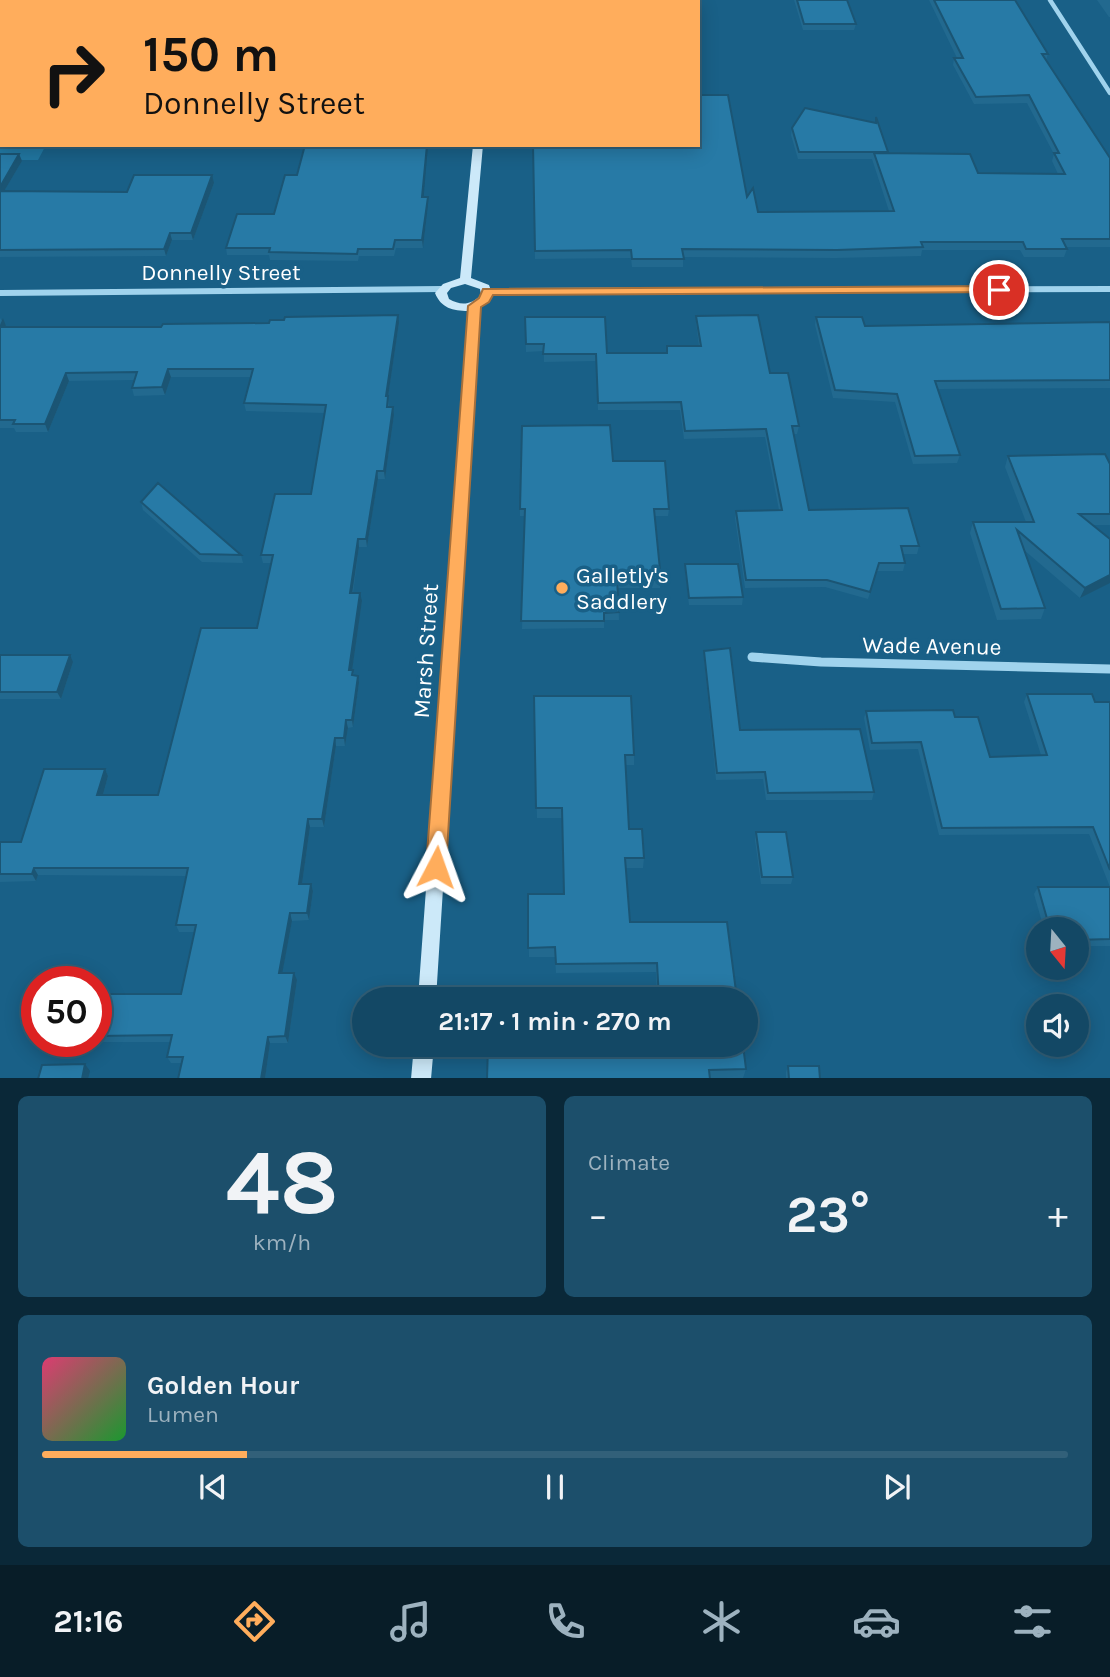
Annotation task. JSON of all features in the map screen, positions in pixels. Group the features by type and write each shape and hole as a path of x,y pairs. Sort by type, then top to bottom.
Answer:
{"main road":[{"path":"465,280 478,147"},
{"path":"465,280 480,284 487,291 485,300 474,306 460,307 448,304 442,297 443,289 452,283 465,280"},
{"name":"Marsh Street","path":"428,987 474,306"},
{"path":"421,1078 423,1057"}],"street":[{"path":"1051,0 1110,93"},
{"name":"Donnelly Street","path":"0,293 443,289"},
{"path":"487,291 1110,289"},
{"name":"Wade Avenue","path":"752,657 821,662 1110,669"}],"shaded area":[{"path":"0,147 45,147 38,160 0,160"}],"building":[{"path":"797,0 847,0 856,24 804,24"},
{"path":"934,0 1015,0 1048,54 1042,54 1110,158 1110,239 1062,239 1067,249 1026,249 1023,242 921,242 923,247 837,250 682,249 684,259 632,259 631,250 535,251 533,147 700,147 700,95 728,95 747,197 753,188 758,212 894,211 874,153 970,154 978,173 1065,174 1054,153 1059,153 1029,95 976,97 954,58 963,58"},
{"path":"805,108 876,123 876,117 888,152 799,152 792,128"},
{"path":"304,147 427,147 422,197 428,197 422,240 395,240 393,249 358,249 357,254 226,248 237,214 274,214 285,175 297,175"},
{"path":"0,154 19,154 0,187"},
{"path":"134,175 212,175 191,233 170,233 164,249 0,250 0,191 127,192"},
{"path":"398,315 386,396 387,407 393,407 384,471 377,471 366,539 358,539 350,593 360,593 349,670 353,670 352,675 358,676 352,720 346,720 344,738 335,738 322,819 308,819 299,884 311,884 307,913 290,913 279,973 294,973 285,1036 268,1037 261,1078 178,1078 183,1057 167,1057 172,1035 112,1036 112,994 181,994 196,925 176,925 188,868 34,868 32,874 0,874 0,842 21,842 44,769 105,769 97,795 158,795 201,628 257,628 273,555 261,555 275,494 311,494 326,405 244,403 253,369 168,369 162,387 132,388 137,372 66,373 45,424 13,424 15,420 0,420 0,327 161,327 163,324 269,323 270,320 284,320 285,317"},
{"path":"758,315 770,373 788,373 799,426 792,426 809,510 908,508 919,546 901,546 905,563 879,563 870,592 827,580 746,580 736,511 782,510 766,429 685,431 681,402 598,403 596,354 543,354 544,344 526,344 525,317 605,317 607,353 667,353 667,346 701,346 696,316"},
{"path":"816,317 862,317 865,326 1110,322 1110,380 935,381 960,455 915,456 897,394 835,390"},
{"path":"610,425 613,461 665,461 669,509 654,509 661,580 617,580 619,612 604,613 604,621 521,621 525,509 520,509 522,426"},
{"path":"1105,454 1110,464 1110,514 1079,514 1110,539 1110,575 1085,588 1017,530 1045,608 1001,609 973,522 1034,522 1008,456"},
{"path":"158,483 241,555 200,554 141,502"},
{"path":"685,564 738,564 743,597 689,598"},
{"path":"730,648 740,730 860,729 874,792 768,793 765,772 717,773 704,651"},
{"path":"0,655 70,655 57,692 0,692"},
{"path":"1027,694 1092,694 1095,702 1110,702 1110,870 1093,827 942,828 921,742 872,743 866,711 953,710 955,717 978,717 990,757 1047,755"},
{"path":"534,696 631,696 634,755 625,755 629,829 642,829 644,858 625,858 630,922 727,922 735,987 658,987 657,963 556,964 555,947 528,948 528,894 564,894 562,808 536,808"},
{"path":"756,832 786,832 793,877 762,877"},
{"path":"1038,887 1110,887 1110,939 1089,940 1089,917 1047,917"},
{"path":"488,1057 744,1057 746,1069 709,1070 710,1078 487,1078"},
{"path":"85,1064 82,1078 38,1078 42,1065"},
{"path":"788,1066 819,1066 820,1078 789,1078"}],"place":[{"name":"Galletly's Saddlery","path":"562,588"}],"route":[{"path":"436,867 474,306 485,300 487,291 999,290"}]}
